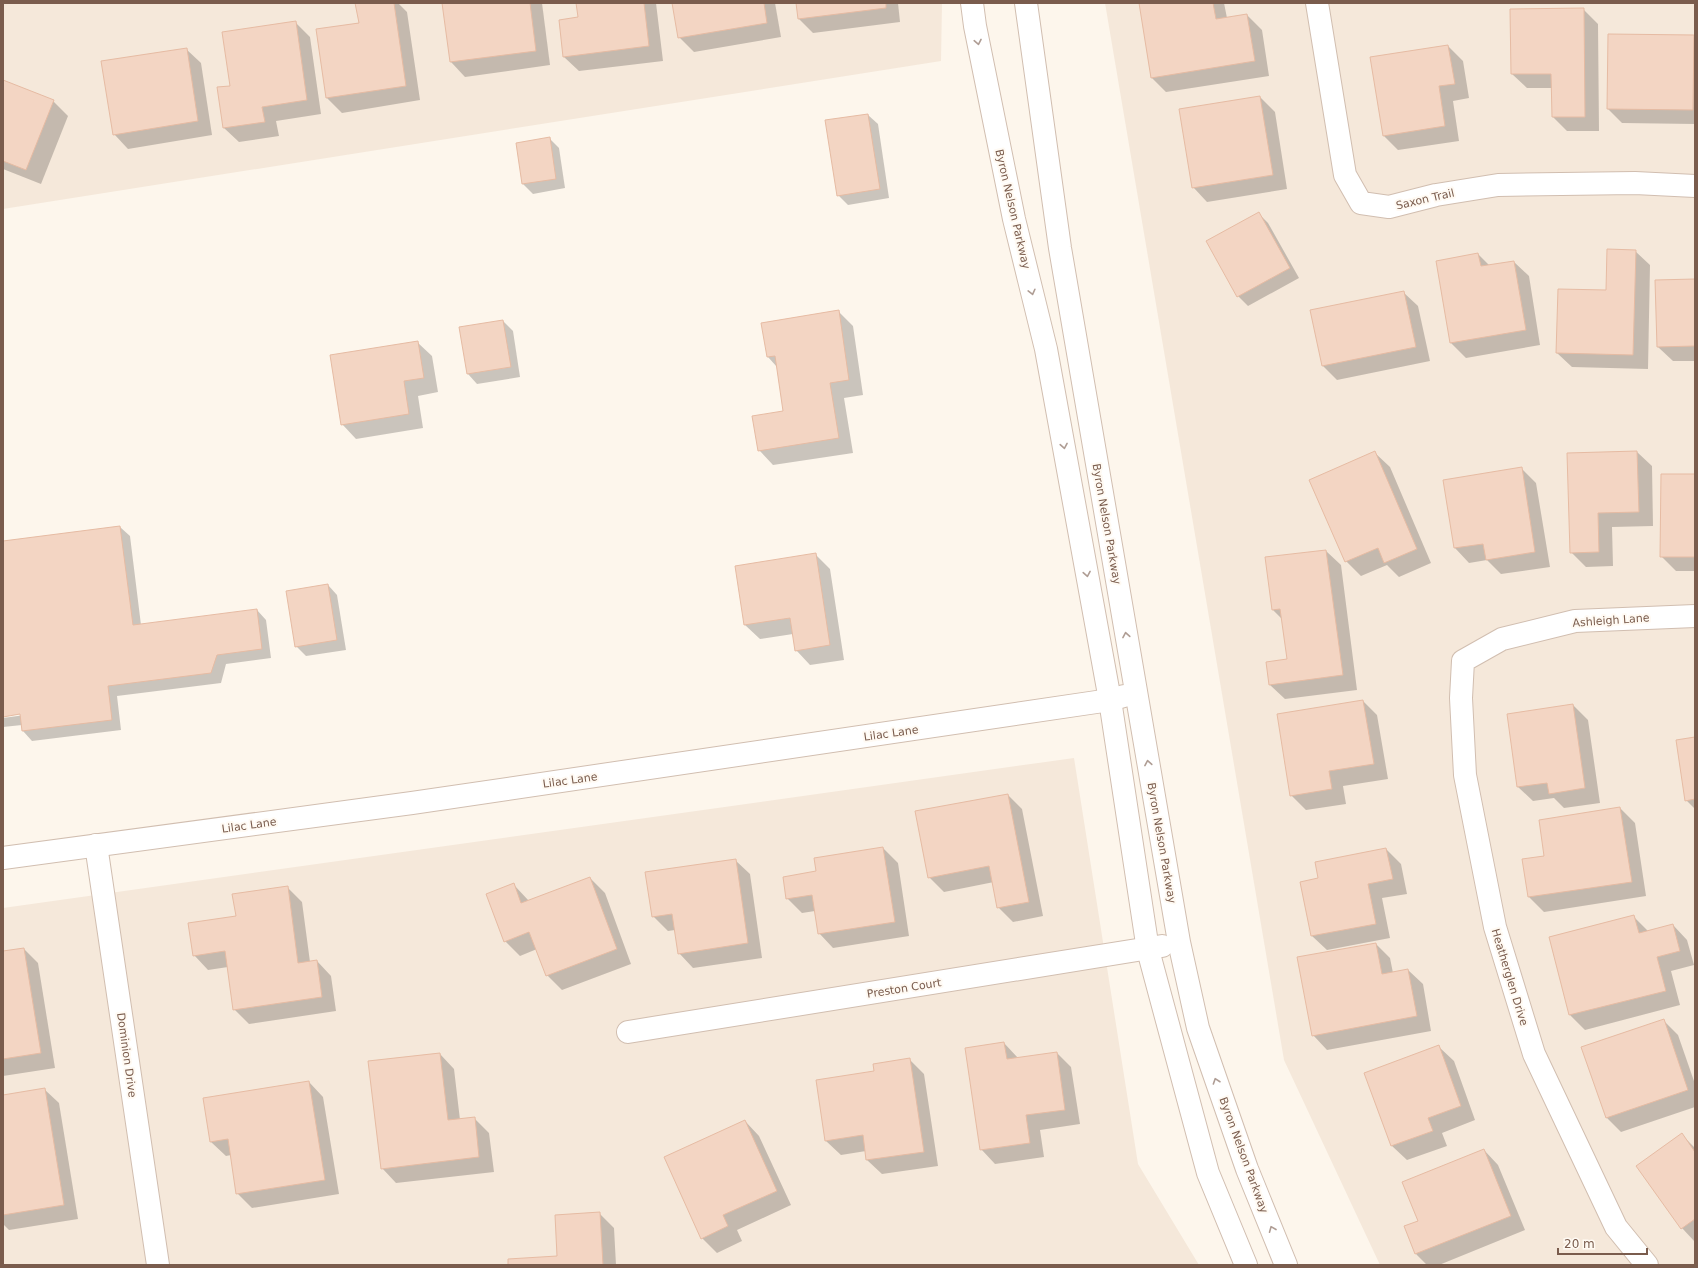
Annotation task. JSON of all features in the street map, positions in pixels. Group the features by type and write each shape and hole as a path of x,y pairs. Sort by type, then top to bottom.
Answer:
{"street":[{"name":"Byron Nelson Parkway","path":"972,3 975,26 997,139 1014,219 1046,349 1058,413 1110,700 1148,950 1208,1173 1246,1265"},
{"name":"Byron Nelson Parkway","path":"1026,3 1060,248 1179,942 1198,1028 1247,1170 1286,1265"},
{"name":"Saxon Trail","path":"1317,3 1345,175 1361,203 1389,207 1436,195 1498,186 1635,183 1695,186"},
{"path":"1058,413 1087,408"},
{"name":"Ashleigh Lane","path":"1463,662 1502,639 1575,621 1695,616"},
{"name":"Heatherglen Drive","path":"1463,662 1461,698 1465,775 1495,927 1534,1054 1616,1227 1647,1265"},
{"name":"Lilac Lane","path":"3,858 420,802 1110,700 1136,693"},
{"name":"Dominion Drive","path":"96,845 158,1265"},
{"name":"Preston Court","path":"628,1032 1148,950 1179,942"}],"shaded area":[{"path":"3,3 942,3 941,61 3,209"},
{"path":"1105,3 1695,3 1695,1265 1380,1265 1284,1060"},
{"path":"1074,758 1138,1164 1199,1265 3,1265 3,908"}],"building":[{"path":"355,3 394,3 406,86 326,98 316,29 359,23"},
{"path":"442,3 530,3 536,51 450,62"},
{"path":"576,3 644,3 649,46 563,57 559,20 578,17"},
{"path":"672,3 764,3 767,23 678,38"},
{"path":"796,3 886,3 886,8 798,19"},
{"path":"1139,3 1213,3 1216,19 1247,14 1255,61 1151,78"},
{"path":"1584,8 1585,117 1552,117 1551,74 1511,74 1510,9"},
{"path":"296,21 307,100 262,107 265,122 223,128 217,87 230,86 222,32"},
{"path":"1608,34 1694,35 1693,110 1607,109"},
{"path":"1448,45 1455,84 1439,86 1445,126 1383,136 1370,57"},
{"path":"187,48 198,121 113,135 101,61"},
{"path":"3,80 54,100 26,170 3,161"},
{"path":"1260,96 1273,175 1192,188 1179,109"},
{"path":"868,114 880,189 837,196 825,120"},
{"path":"550,137 556,179 522,184 516,143"},
{"path":"1259,212 1290,268 1237,297 1206,241"},
{"path":"1607,249 1636,250 1633,355 1556,353 1558,289 1606,290"},
{"path":"1478,253 1481,266 1514,261 1526,330 1450,343 1436,261"},
{"path":"1695,279 1695,346 1657,347 1655,280"},
{"path":"1404,291 1416,347 1322,366 1310,310"},
{"path":"839,310 849,380 830,383 839,438 758,451 752,416 783,411 775,356 767,357 761,323"},
{"path":"503,320 511,367 467,374 459,327"},
{"path":"418,341 424,378 404,381 409,414 341,425 330,355"},
{"path":"1375,451 1417,549 1384,563 1378,548 1345,562 1309,480"},
{"path":"1637,451 1639,512 1598,513 1599,552 1570,553 1567,453"},
{"path":"1522,467 1535,552 1486,560 1483,544 1454,548 1443,480"},
{"path":"1661,474 1695,474 1695,557 1660,557"},
{"path":"120,526 133,625 257,609 262,649 217,655 211,673 108,686 112,720 22,731 20,714 3,717 3,541"},
{"path":"1326,550 1343,675 1269,685 1266,662 1287,659 1280,609 1272,610 1265,557"},
{"path":"816,553 830,645 795,651 790,618 744,625 735,566"},
{"path":"328,584 337,640 295,647 286,591"},
{"path":"1363,700 1374,764 1329,771 1332,789 1290,796 1277,714"},
{"path":"1573,704 1585,788 1549,794 1547,783 1517,787 1507,714"},
{"path":"1695,737 1695,799 1685,801 1676,740"},
{"path":"1008,794 1029,902 997,908 989,866 928,878 915,811"},
{"path":"1620,807 1632,882 1528,897 1522,859 1544,856 1539,820"},
{"path":"883,847 895,922 818,934 812,895 786,899 783,877 816,871 814,858"},
{"path":"1386,848 1393,879 1368,884 1376,924 1311,936 1300,882 1318,878 1315,862"},
{"path":"736,859 748,943 678,954 672,914 652,917 645,872"},
{"path":"590,877 617,949 546,976 529,932 504,942 486,894 514,883 521,903"},
{"path":"288,886 298,963 317,960 322,997 233,1010 225,951 193,956 188,923 236,916 232,894"},
{"path":"1634,915 1639,933 1673,924 1680,951 1657,957 1666,991 1569,1015 1549,937"},
{"path":"1376,943 1382,974 1408,969 1417,1016 1312,1036 1297,957"},
{"path":"24,948 41,1053 3,1059 3,951"},
{"path":"1664,1019 1688,1090 1606,1118 1581,1047"},
{"path":"1004,1042 1007,1059 1057,1052 1065,1110 1026,1115 1030,1143 980,1150 965,1048"},
{"path":"1439,1045 1461,1106 1428,1118 1433,1131 1391,1146 1364,1073"},
{"path":"440,1053 448,1120 475,1117 479,1157 381,1169 368,1061"},
{"path":"910,1058 924,1152 866,1160 863,1135 825,1141 816,1080 874,1071 873,1064"},
{"path":"309,1081 325,1180 236,1194 228,1139 210,1142 203,1098"},
{"path":"45,1088 64,1205 3,1215 3,1095"},
{"path":"745,1120 777,1191 723,1215 728,1226 701,1239 664,1157"},
{"path":"1682,1133 1695,1152 1695,1219 1681,1229 1636,1166"},
{"path":"1484,1149 1511,1216 1415,1254 1404,1226 1418,1221 1402,1182"},
{"path":"600,1212 603,1265 508,1265 508,1259 557,1256 555,1215"}]}
